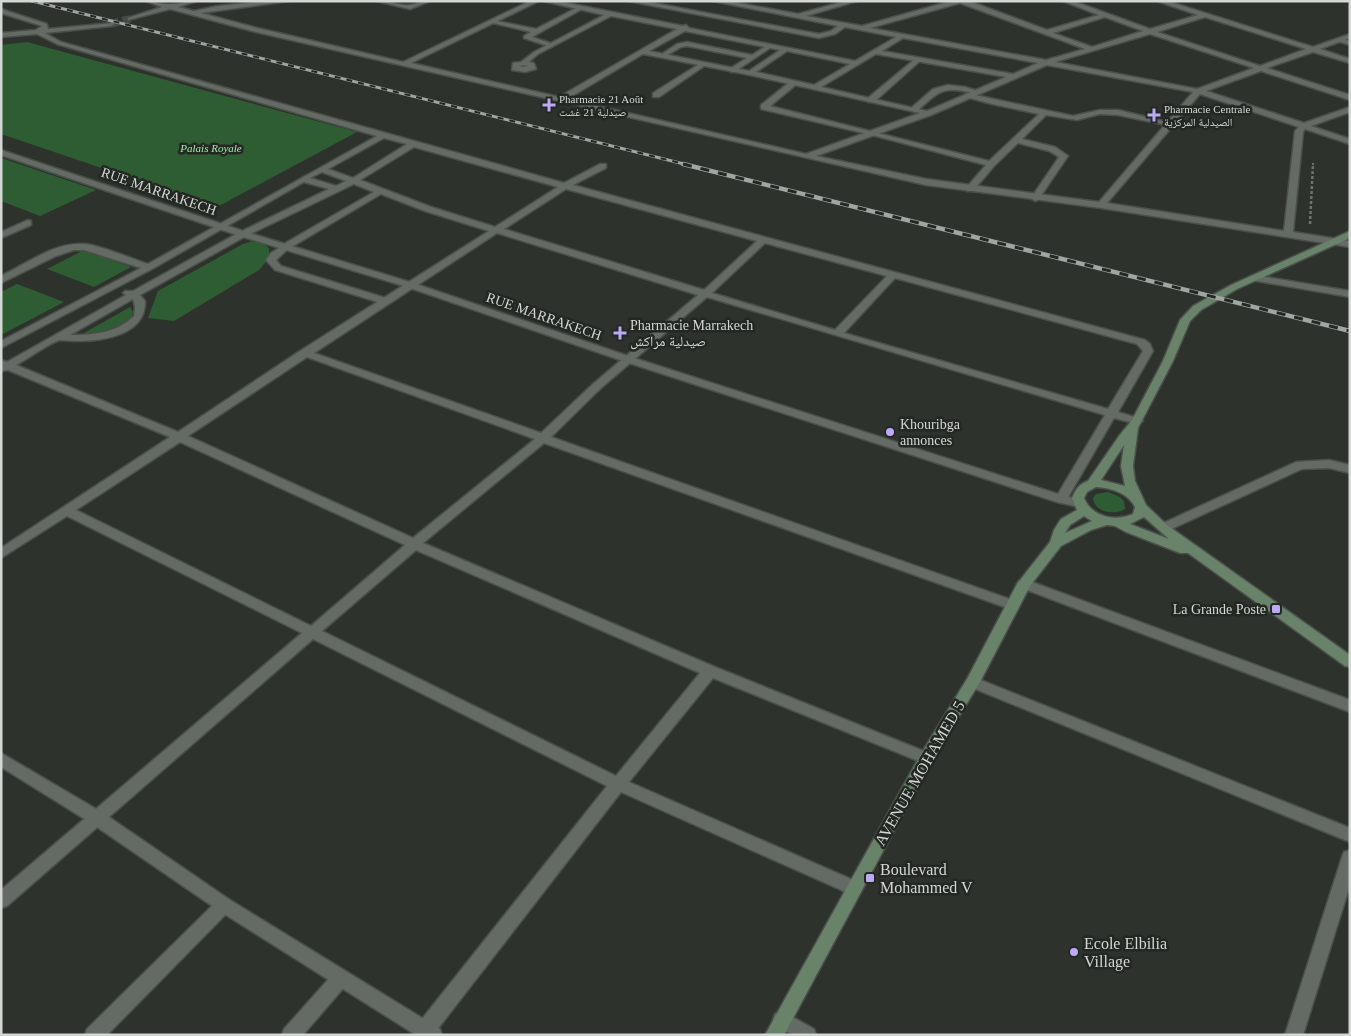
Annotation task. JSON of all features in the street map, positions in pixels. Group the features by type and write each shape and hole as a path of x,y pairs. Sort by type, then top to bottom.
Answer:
{"main road":[{"path":"1092,485 1134,424 1168,361 1186,320 1197,308 1234,287 1350,234"},
{"path":"1134,424 1127,466 1129,481 1138,502"},
{"path":"1203,558 1112,522 1082,507 1079,494 1082,490 1092,485 1120,487 1138,502 1163,528 1350,662"},
{"name":"AVENUE MOHAMED 5","path":"1056,543 1087,527 1132,519 1138,516 1138,502"},
{"name":"AVENUE MOHAMED 5","path":"778,1027 926,758 973,682 1024,584 1056,543 1060,528 1067,519 1082,507"}],"street":[{"path":"149,1 256,30 917,180 970,189 1101,205 1288,232 1350,244"},
{"path":"130,19 194,1"},
{"path":"195,13 218,8 286,1"},
{"path":"380,1 410,7 427,1"},
{"path":"406,63 536,1"},
{"path":"546,1 857,63"},
{"path":"631,1 824,36 833,33 843,26"},
{"path":"716,1 1217,96 1350,142"},
{"path":"738,5 754,1"},
{"path":"796,16 854,1"},
{"path":"860,28 960,1 1091,49"},
{"path":"1066,1 1148,31 1350,98"},
{"path":"1160,1 1350,61"},
{"path":"560,99 727,3"},
{"path":"551,45 526,37 580,8"},
{"path":"1,11 45,25 45,28 38,32"},
{"path":"523,63 551,45 610,14"},
{"path":"1048,32 1106,15"},
{"path":"806,156 928,113 1045,63 1148,31 1205,16"},
{"path":"492,22 536,31"},
{"path":"1,35 111,24"},
{"path":"38,32 59,43 384,136 1141,342 1148,351 1061,499"},
{"path":"814,88 902,36"},
{"path":"1101,205 1198,92 1350,36"},
{"path":"1339,40 1350,43"},
{"path":"662,56 679,45 687,44 753,56"},
{"path":"734,70 770,46"},
{"path":"750,73 785,49"},
{"path":"642,52 750,73 928,113"},
{"path":"876,52 1013,76"},
{"path":"871,100 916,60"},
{"path":"656,95 704,64"},
{"path":"794,83 764,107 874,132 991,164"},
{"path":"913,110 944,86 977,92"},
{"path":"969,95 1044,113 1081,119 1096,113 1109,112 1171,124"},
{"path":"1288,232 1299,132 1304,126 1350,109"},
{"path":"970,189 991,164 1044,113"},
{"path":"1,345 111,288 222,227 303,179 384,136"},
{"path":"1016,140 1060,152 1064,156 1035,198"},
{"path":"3,366 243,234 337,190 414,144"},
{"name":"RUE MARRAKECH","path":"1,152 243,234 410,285 630,360 1082,507"},
{"path":"1,554 304,353 565,186 603,166"},
{"path":"322,169 428,209 837,334 1110,414 1134,424"},
{"path":"303,179 337,190"},
{"path":"381,191 285,247 274,255 271,260 278,268 385,301"},
{"path":"1,235 28,223"},
{"path":"1,900 414,544 544,437 597,386 630,360 764,240"},
{"path":"1,280 62,250 75,247 85,247 149,267"},
{"path":"837,334 866,301 893,275"},
{"path":"1254,278 1350,294"},
{"path":"56,337 82,339 99,337 134,322 139,315 140,301 134,295 111,288"},
{"path":"304,353 544,437 1013,606"},
{"path":"3,366 177,436 414,544 710,671 926,758"},
{"path":"1163,528 1300,465 1329,464 1350,469"},
{"path":"67,510 618,784 854,888"},
{"path":"1024,584 1350,706"},
{"path":"1,759 97,818 224,905 429,1033 618,784 710,671"},
{"path":"973,682 1350,835"},
{"path":"1294,1035 1348,866"},
{"path":"94,1035 224,905"},
{"path":"291,1035 340,979"},
{"path":"778,1027 808,1035"}],"path":[{"path":"1288,232 1310,232 1313,159"}],"green space":[{"name":"Palais Royale","path":"27,42 357,132 217,207 1,134 1,45"},
{"path":"1,158 96,190 40,216 1,201"},
{"path":"253,241 262,243 269,248 269,258 259,270 174,321 148,318 158,291 243,244"},
{"path":"84,250 131,267 94,287 47,269"},
{"path":"17,284 64,302 1,335 1,292"},
{"path":"130,307 133,312 132,317 121,324 104,331 84,333"},
{"path":"1108,492 1120,497 1124,501 1125,509 1110,512 1097,507 1093,498 1096,494"}],"tunnel":[{"path":"111,24 130,19"}],"railway":[{"path":"32,1 688,165"},
{"path":"683,164 1350,331"}],"place":[{"name":"Pharmacie 21 Août صيدلية 21 غشت","path":"549,105"},
{"name":"Pharmacie Centrale الصيدلية المركزية","path":"1154,115"},
{"name":"Pharmacie Marrakech صيدلية مراكش","path":"620,333"},
{"name":"Khouribga annonces","path":"890,432"},
{"name":"La Grande Poste","path":"1276,609"},
{"name":"Boulevard Mohammed V","path":"870,878"},
{"name":"Ecole Elbilia Village","path":"1074,952"}]}
